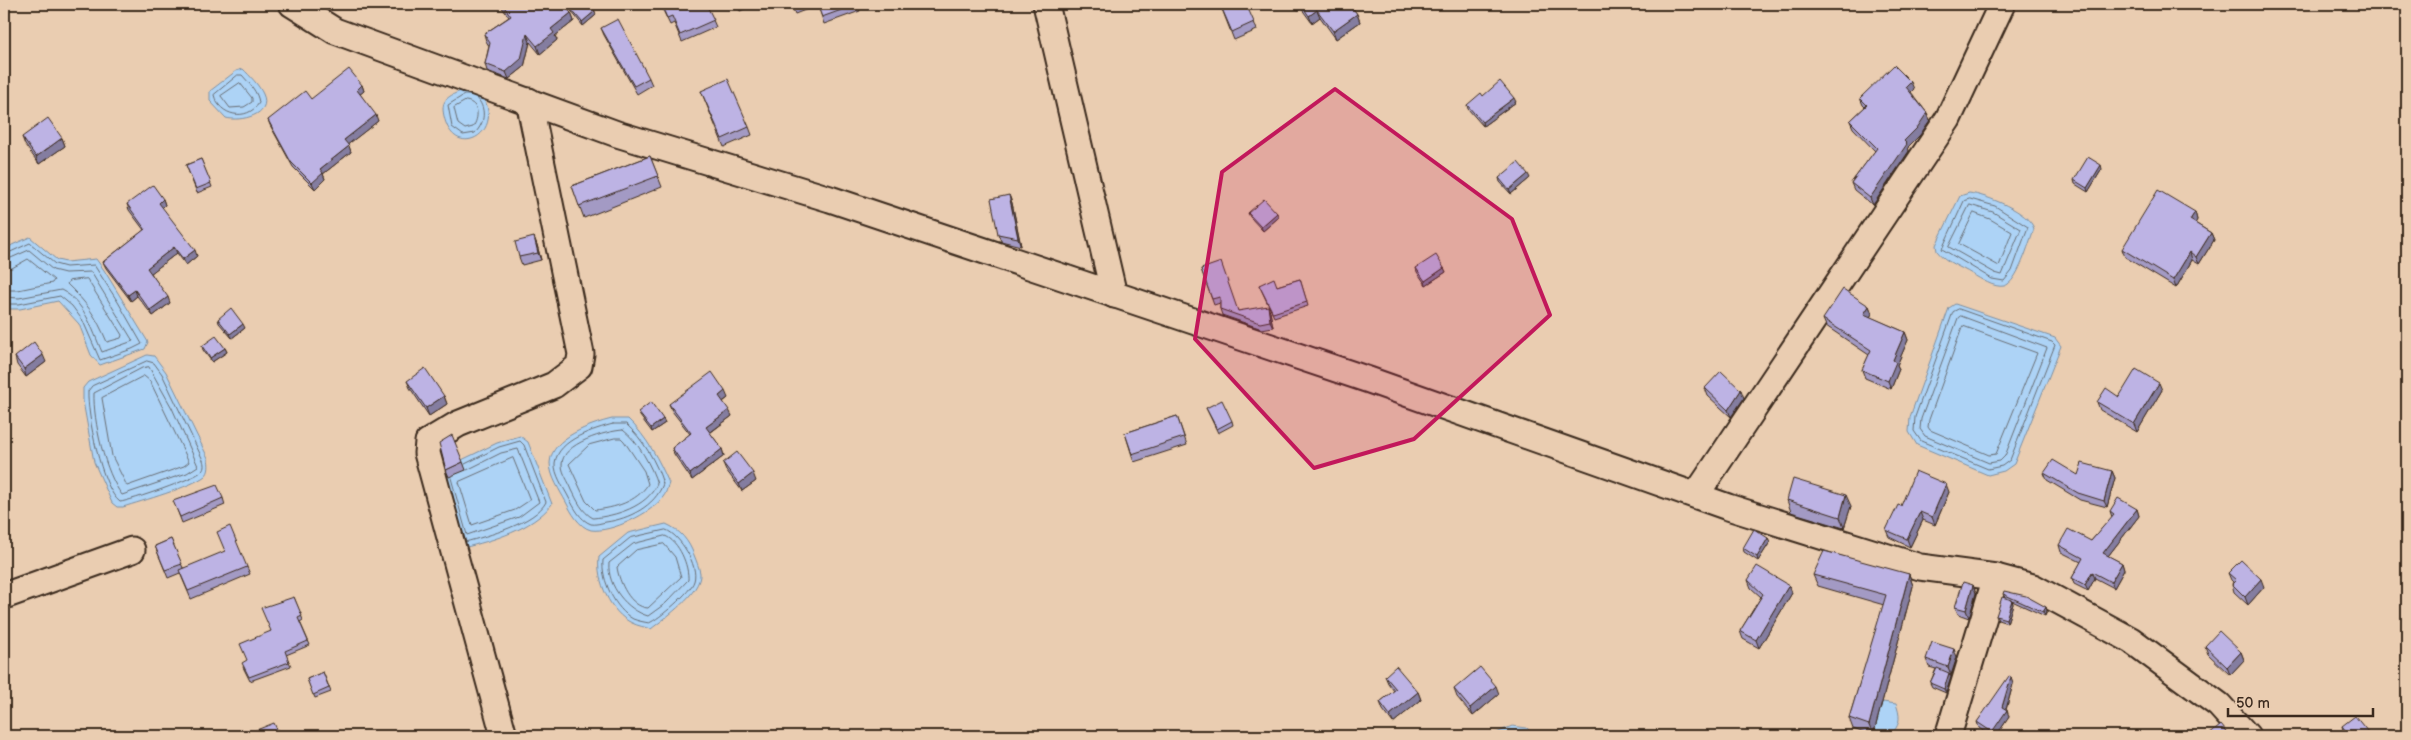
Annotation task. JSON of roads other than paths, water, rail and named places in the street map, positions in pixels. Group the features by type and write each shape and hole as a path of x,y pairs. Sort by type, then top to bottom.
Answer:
{"street":[{"path":"292,4 334,31 617,134 830,199 1360,377 1696,495 1920,567 1996,576 2033,587 2131,640 2219,704 2247,736"},
{"path":"1046,4 1114,295"},
{"path":"1696,495 1948,119 2002,4"},
{"path":"504,736 427,453 428,442 458,424 554,385 579,366 581,354 529,101"},
{"path":"4,596 132,550"},
{"path":"1948,736 1996,576"}],"water":[{"path":"243,69 263,94 265,101 263,107 259,112 246,118 226,118 210,101 210,91 236,71"},
{"path":"463,90 481,94 488,108 488,120 484,130 476,137 467,140 458,138 450,130 443,110 447,99"},
{"path":"1969,193 1977,194 2006,205 2025,216 2034,229 2014,278 2004,286 1996,286 1983,281 1949,261 1937,251 1936,245 1960,196"},
{"path":"30,237 57,260 66,262 96,259 148,342 145,349 100,365 91,355 79,324 58,301 20,309 4,309 4,252 12,245"},
{"path":"1955,304 2055,338 2061,346 2014,464 2004,471 1988,475 1917,445 1909,432 1910,417 1949,308"},
{"path":"147,355 154,356 166,372 208,458 209,465 205,476 189,485 123,507 117,507 112,503 94,462 83,401 83,388 88,382"},
{"path":"612,419 628,419 635,426 652,449 669,483 666,493 658,503 641,515 620,525 591,530 583,526 573,514 556,483 550,463 552,454 557,446 565,439 584,428"},
{"path":"520,436 528,442 552,504 534,521 511,533 463,548 443,469 497,443"},
{"path":"666,524 683,536 692,550 699,568 699,580 682,604 651,629 634,624 624,618 611,604 602,585 599,557 628,533"},
{"path":"1883,702 1896,704 1899,722 1893,732 1880,733 1872,727 1875,707"},
{"path":"1512,726 1527,728 1535,736 1490,736"}]}
